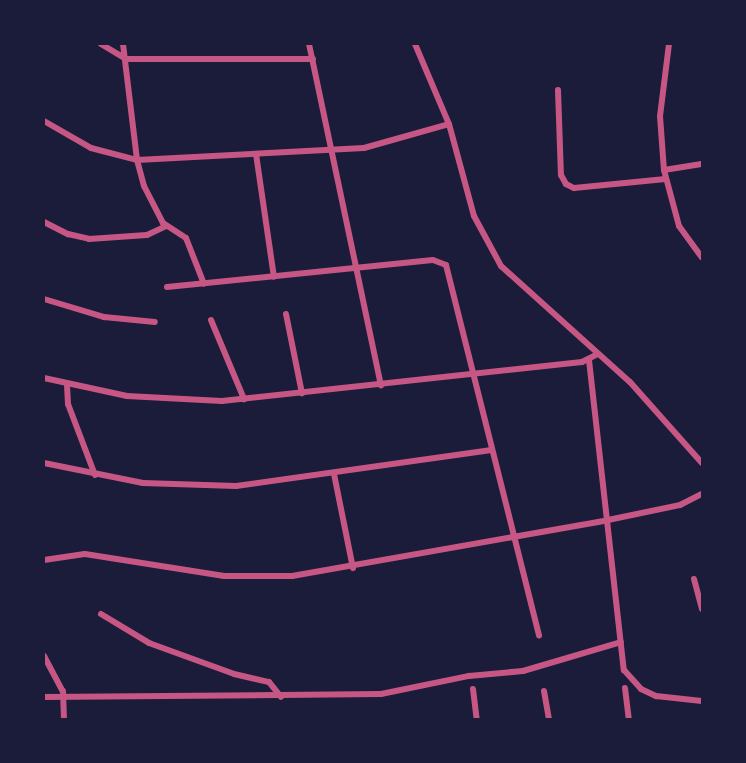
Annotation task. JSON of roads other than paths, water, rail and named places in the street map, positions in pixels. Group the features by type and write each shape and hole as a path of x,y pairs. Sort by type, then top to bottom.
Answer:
{"street":[{"path":"101,44 126,59 313,59"},
{"path":"123,44 136,160 147,195 166,225 186,238 204,284"},
{"path":"309,44 381,385"},
{"path":"415,44 449,124 472,209 494,256 528,294 630,382 702,462"},
{"path":"669,44 660,116 664,170 680,225 702,258"},
{"path":"558,90 561,175 566,184 574,188 666,179"},
{"path":"44,121 91,148 136,160 332,152 399,140 449,124"},
{"path":"256,154 274,277"},
{"path":"664,170 702,164"},
{"path":"44,222 68,234 89,239 147,235 166,225"},
{"path":"167,287 356,267 441,262 449,270 476,374 491,450 539,636"},
{"path":"44,299 104,317 155,322"},
{"path":"286,314 302,393"},
{"path":"211,320 244,399"},
{"path":"44,378 67,385 159,400 244,399 589,360 598,354"},
{"path":"589,360 609,520 624,670 641,689 656,696 702,701"},
{"path":"67,385 68,404 95,475"},
{"path":"44,464 95,475 197,487 258,484 491,450"},
{"path":"334,474 353,568"},
{"path":"44,560 63,555 94,555 203,574 249,578 353,568 670,508 702,494"},
{"path":"694,579 702,609"},
{"path":"100,614 149,643 234,674 269,682 281,697"},
{"path":"44,697 281,697 381,694 469,676 523,671 621,642"},
{"path":"44,656 55,672 64,697 64,720"},
{"path":"626,688 628,720"},
{"path":"473,689 477,720"},
{"path":"544,691 549,720"}]}
